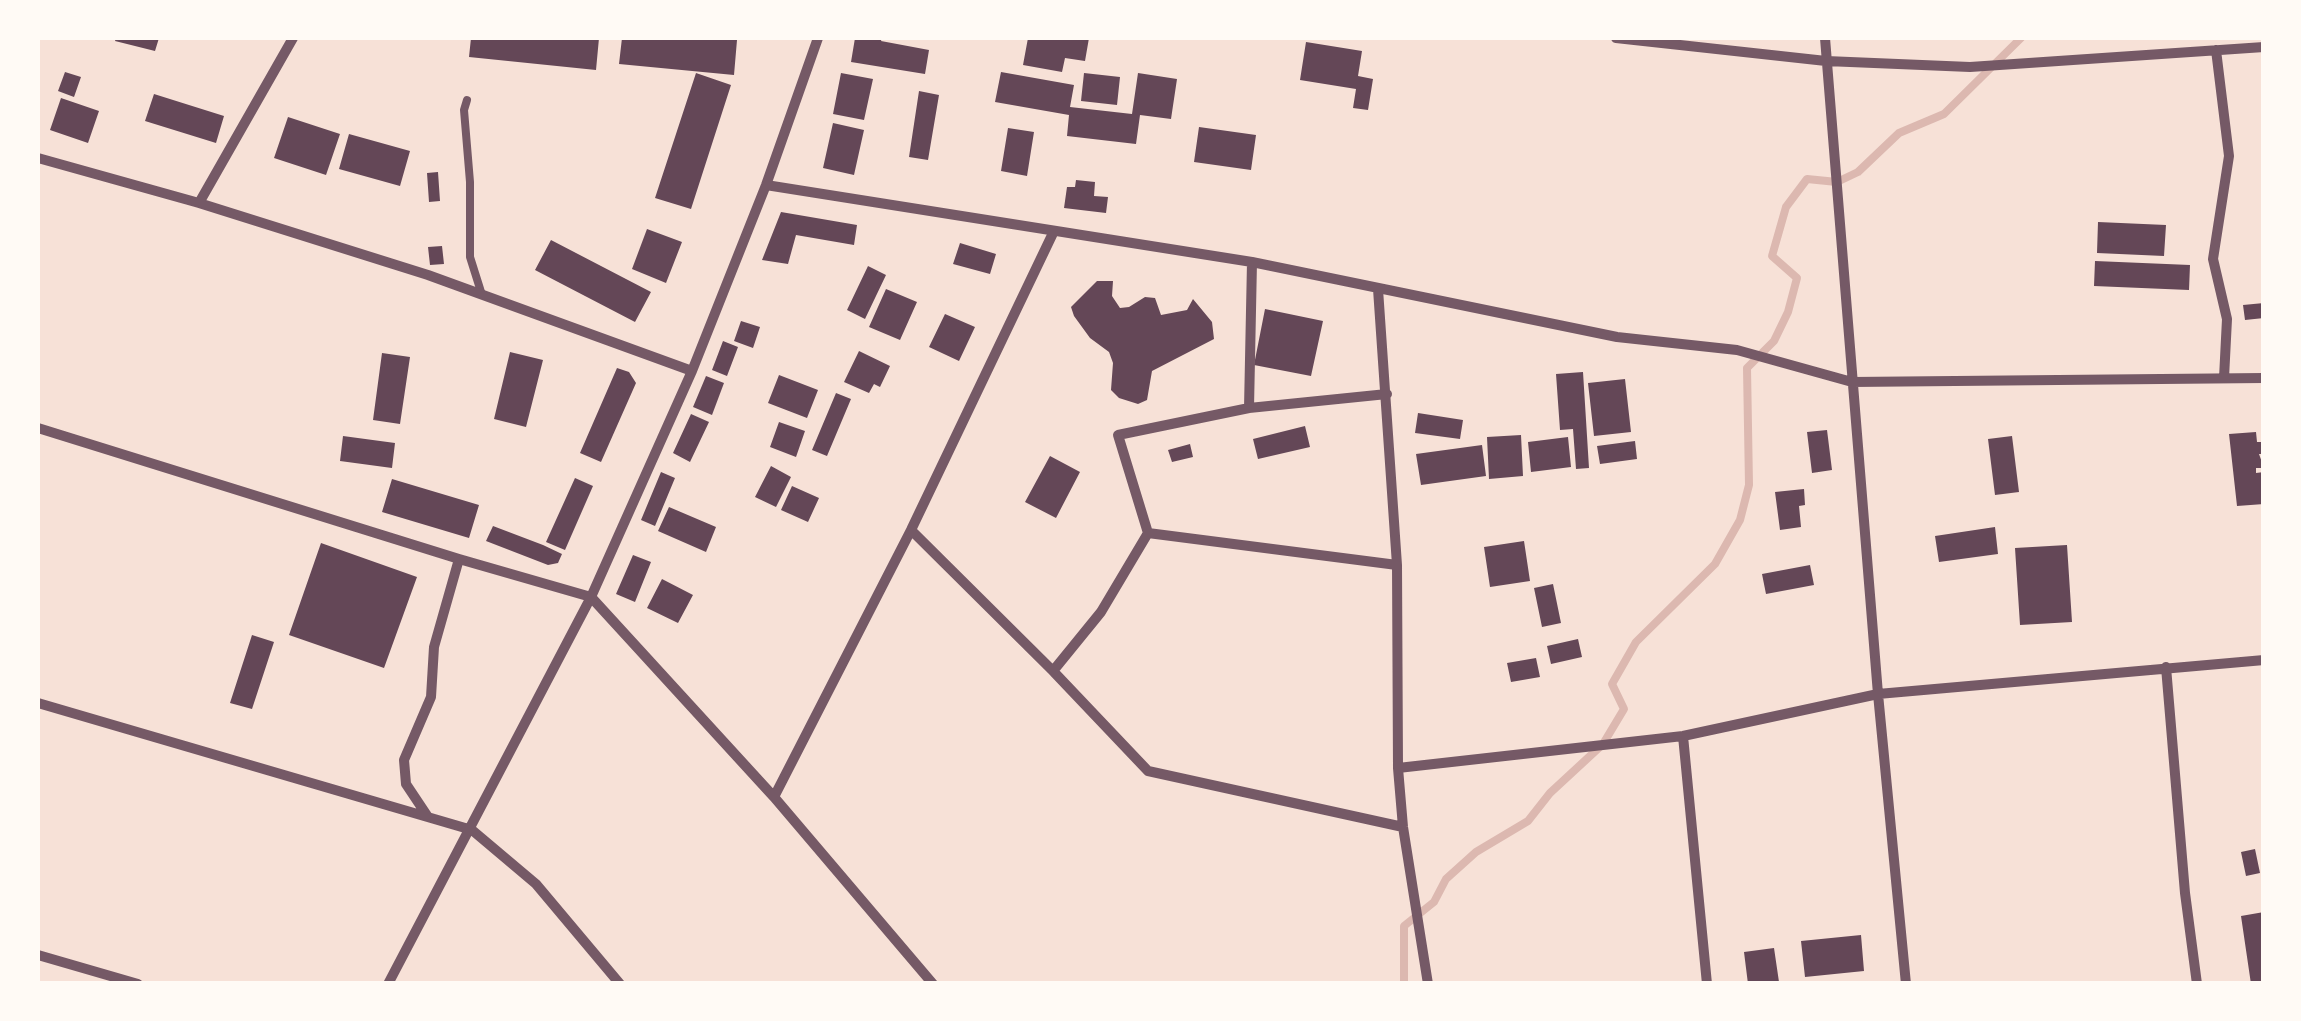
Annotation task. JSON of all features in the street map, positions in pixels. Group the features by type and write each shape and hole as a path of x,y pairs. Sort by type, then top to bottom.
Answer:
{"street":[{"path":"198,203 293,38"},
{"path":"388,984 592,596 692,371 766,184 818,38"},
{"path":"1616,38 1826,60 1970,68 2264,47"},
{"path":"1825,38 1878,694 1906,984"},
{"path":"2216,50 2229,156 2213,259 2227,319 2224,378"},
{"path":"38,158 198,203 482,295 692,371"},
{"path":"766,184 1252,262 1617,337 1737,350 1852,382 2264,378"},
{"path":"774,797 911,530 1054,230"},
{"path":"1249,408 1252,262"},
{"path":"1378,288 1397,565 1398,768 1403,827 1428,984"},
{"path":"1053,671 1101,612 1148,533 1118,435 1249,408 1387,394"},
{"path":"38,428 459,559 592,596 774,797 934,984"},
{"path":"911,530 1148,772 1403,827"},
{"path":"1148,533 1397,565"},
{"path":"428,817 406,784 404,760 430,697 434,647 459,559"},
{"path":"1398,768 1683,736 1878,694 2264,660"},
{"path":"2166,666 2185,894 2198,984"},
{"path":"38,703 472,830 536,884 620,984"},
{"path":"1683,736 1707,984"},
{"path":"38,956 138,984"}],"lane":[{"path":"467,100 464,110 470,182 470,257 482,295"}],"building":[{"path":"159,38 155,51 115,41"},
{"path":"471,38 599,38 596,70 469,57"},
{"path":"622,38 737,40 734,75 619,64"},
{"path":"855,38 882,38 881,41 929,50 925,74 851,62"},
{"path":"1028,38 1089,38 1085,61 1065,58 1062,72 1023,65"},
{"path":"1306,42 1362,51 1358,76 1373,79 1368,110 1353,108 1356,89 1300,80"},
{"path":"65,72 81,77 74,97 58,91"},
{"path":"1001,72 1074,85 1070,107 1132,114 1138,73 1177,79 1171,119 1140,115 1136,144 1067,136 1069,115 995,102"},
{"path":"696,73 731,85 691,209 655,198"},
{"path":"841,73 873,79 864,120 833,114"},
{"path":"1084,73 1120,77 1117,105 1081,101"},
{"path":"919,91 939,95 928,160 909,157"},
{"path":"154,94 224,116 216,143 145,121"},
{"path":"61,98 99,111 88,143 50,130"},
{"path":"288,117 340,134 326,175 274,158"},
{"path":"833,123 864,130 854,175 823,168"},
{"path":"1199,127 1256,135 1251,170 1194,162"},
{"path":"1008,128 1034,132 1027,176 1001,171"},
{"path":"349,134 410,151 400,186 339,169"},
{"path":"438,172 440,201 429,202 427,173"},
{"path":"1076,180 1095,182 1094,196 1108,197 1106,213 1064,208 1067,187 1075,187"},
{"path":"781,212 857,225 854,245 796,235 788,264 762,260"},
{"path":"2098,222 2166,225 2164,256 2097,253"},
{"path":"647,229 682,242 666,283 632,269"},
{"path":"551,240 651,292 635,322 535,270"},
{"path":"960,243 996,254 990,274 953,264"},
{"path":"442,246 444,264 430,265 428,247"},
{"path":"2095,261 2190,265 2189,290 2094,286"},
{"path":"868,266 886,275 865,319 847,310"},
{"path":"1097,281 1113,281 1112,296 1120,308 1145,297 1155,298 1161,315 1187,310 1193,299 1212,322 1214,339 1152,371 1147,400 1138,404 1119,398 1111,390 1113,363 1109,352 1090,338 1071,307"},
{"path":"886,289 917,302 900,340 869,327"},
{"path":"2264,303 2264,318 2245,320 2243,305"},
{"path":"1265,309 1323,321 1311,376 1254,365"},
{"path":"945,314 975,327 959,361 929,347"},
{"path":"741,321 760,327 753,348 734,341"},
{"path":"723,341 738,347 727,376 712,370"},
{"path":"859,351 890,366 880,387 874,384 869,393 844,382"},
{"path":"510,352 543,360 526,427 494,419"},
{"path":"382,353 410,357 400,424 373,420"},
{"path":"617,368 629,372 636,383 601,462 580,453"},
{"path":"1583,372 1589,468 1576,469 1573,429 1560,430 1556,374"},
{"path":"779,375 818,390 807,418 768,403"},
{"path":"706,376 724,383 712,415 693,407"},
{"path":"1625,379 1631,432 1594,436 1588,383"},
{"path":"836,393 851,399 827,456 812,450"},
{"path":"1418,413 1463,420 1460,439 1415,433"},
{"path":"691,414 709,422 690,462 673,453"},
{"path":"779,422 805,431 796,457 770,447"},
{"path":"1305,426 1310,447 1258,459 1253,439"},
{"path":"1827,430 1832,470 1812,473 1807,432"},
{"path":"2256,432 2257,442 2264,442 2264,454 2259,454 2264,468 2256,468 2256,473 2264,472 2264,504 2237,506 2229,434"},
{"path":"1521,435 1523,476 1489,479 1487,437"},
{"path":"343,436 395,443 392,468 340,461"},
{"path":"2012,436 2019,492 1995,495 1988,439"},
{"path":"1568,437 1571,467 1531,472 1528,442"},
{"path":"1635,441 1637,459 1600,464 1597,446"},
{"path":"1190,444 1193,457 1172,462 1168,450"},
{"path":"1482,445 1486,476 1421,485 1416,454"},
{"path":"1050,456 1080,472 1056,518 1025,502"},
{"path":"771,466 791,477 776,507 755,497"},
{"path":"661,472 675,478 655,526 641,520"},
{"path":"575,478 593,486 565,550 546,542"},
{"path":"392,479 479,505 469,538 382,512"},
{"path":"792,486 819,498 808,522 781,510"},
{"path":"1804,489 1805,505 1799,506 1801,527 1780,530 1775,492"},
{"path":"669,507 716,527 706,552 658,531"},
{"path":"493,526 562,554 558,563 548,565 486,541"},
{"path":"1995,527 1998,554 1939,562 1935,536"},
{"path":"1524,541 1530,581 1490,587 1484,547"},
{"path":"321,543 417,577 384,668 289,635"},
{"path":"2067,545 2072,622 2020,625 2015,548"},
{"path":"633,555 651,562 635,602 616,594"},
{"path":"1810,565 1814,585 1766,594 1762,574"},
{"path":"662,579 693,595 678,623 647,608"},
{"path":"1553,584 1561,623 1542,627 1534,588"},
{"path":"252,635 274,642 252,709 230,703"},
{"path":"1578,639 1582,657 1551,664 1547,646"},
{"path":"1536,658 1540,677 1511,682 1507,663"},
{"path":"2255,849 2260,873 2246,876 2241,852"},
{"path":"2264,912 2264,984 2251,984 2241,916"},
{"path":"1861,935 1864,971 1805,977 1801,941"},
{"path":"1774,948 1779,982 1748,984 1744,952"}],"waterway":[{"path":"1404,984 1404,926 1434,902 1446,879 1476,852 1528,821 1550,793 1603,744 1624,709 1612,684 1636,642 1715,564 1740,520 1749,485 1747,368 1774,341 1788,312 1797,278 1772,256 1786,207 1807,179 1837,182 1858,172 1899,133 1944,114 2021,38"}]}
